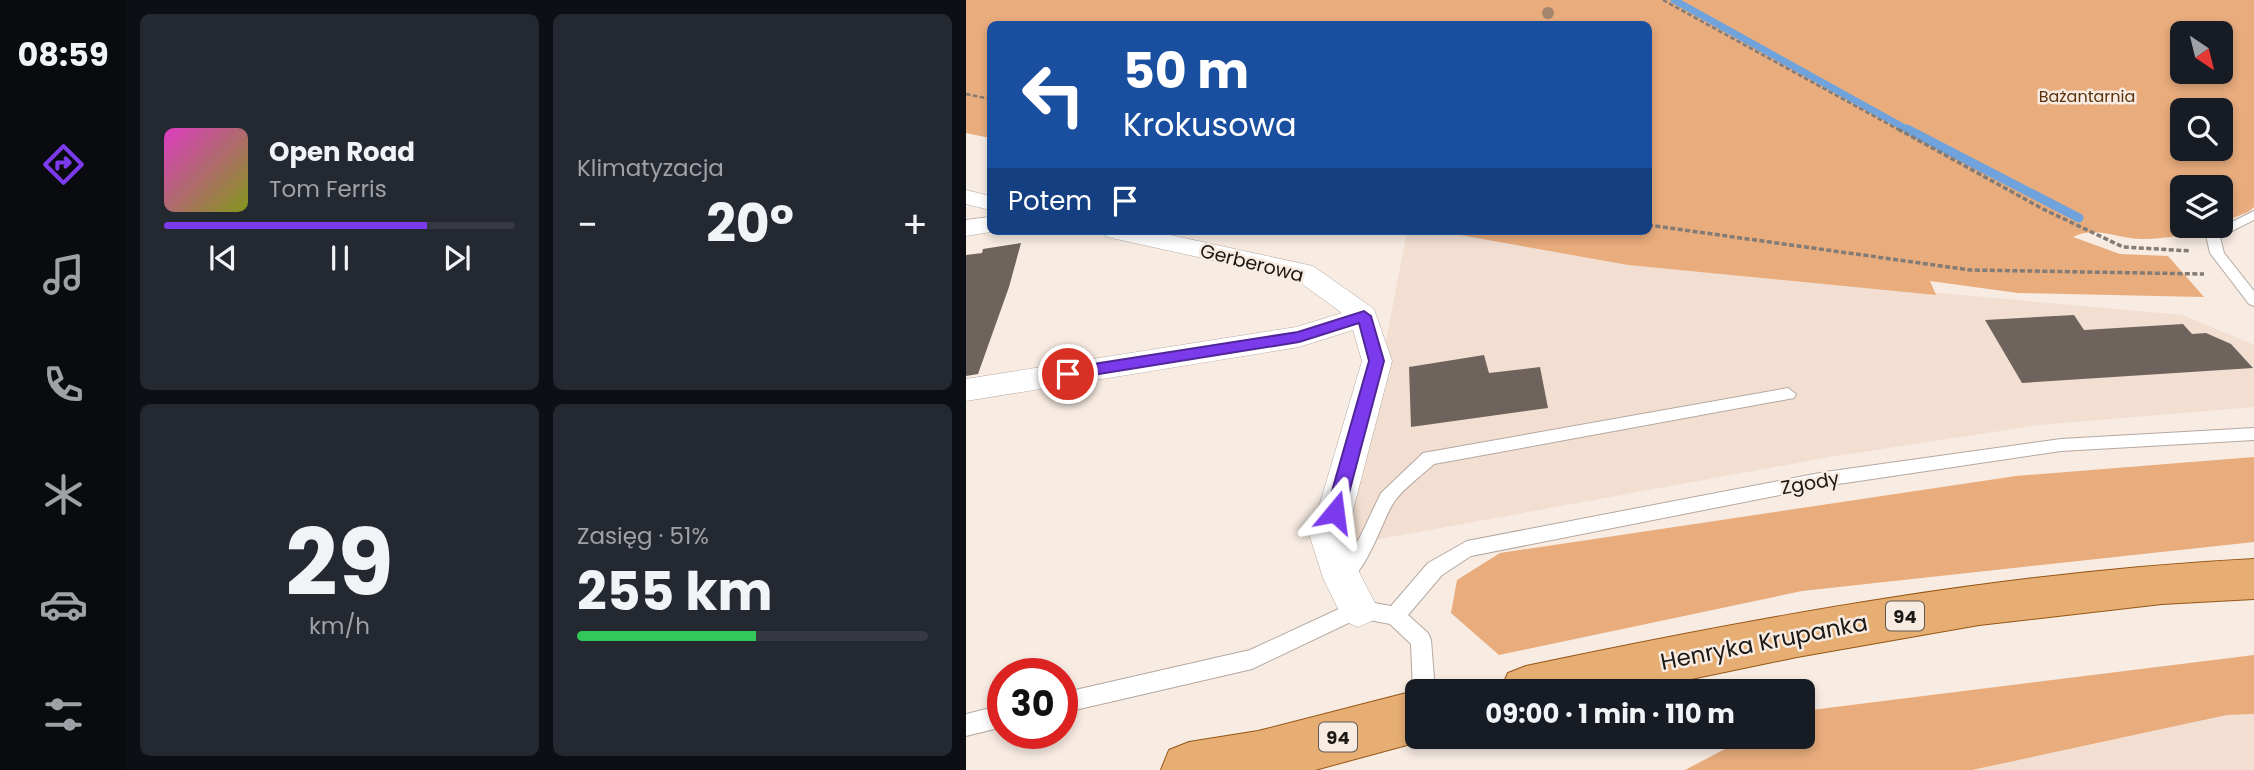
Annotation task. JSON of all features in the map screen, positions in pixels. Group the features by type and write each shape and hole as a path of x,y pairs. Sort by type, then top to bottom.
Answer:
{"main road":[{"name":"Henryka Krupanka","path":"1585,679 1831,629 1989,602 2196,581 2254,579"},
{"name":"94","path":"1189,770 1248,764 1405,720"}],"street":[{"path":"966,197 987,202"},
{"path":"966,228 987,225"},
{"name":"Gerberowa","path":"1134,235 1303,272 1364,316"},
{"path":"966,390 1299,337 1364,316 1377,361 1328,537 1350,594"}],"lane":[{"path":"2233,226 2254,215"},
{"path":"2233,230 2254,229"},
{"path":"2214,238 2217,253 2254,302"},
{"path":"1078,699 1252,659 1350,594 1367,542 1387,498 1429,458 1788,394"},
{"name":"Zgody","path":"1395,616 1436,569 1467,550 1825,479 2061,445 2254,434"},
{"path":"1350,594 1395,616 1421,640 1423,679"},
{"path":"966,725 987,720"}],"path":[{"path":"1663,0 2043,209 2123,247 2217,253"},
{"path":"966,94 987,98"},
{"path":"1652,226 1970,270 2233,274"}],"shaded area":[{"path":"1406,235 1459,235 1628,265 2183,315 2254,345 2254,407 2039,425 1830,457 1347,545"},
{"path":"2254,714 2254,770 1972,770 2227,715"}],"green space":[{"name":"Bażantarnia","path":"966,0 2254,0 2254,207 2233,218 2233,175 2170,175 2170,237 2143,239 2090,232 2073,237 2120,254 2168,256 2204,297 2018,293 1930,281 1936,295 1628,265 1459,235 1652,235 1652,21 987,21 987,137 966,133"},
{"path":"2254,457 2254,542 1802,591 1499,655 1451,613 1457,580 1500,553 2016,476"},
{"path":"2254,655 2254,714 2227,715 1972,770 1685,770 1725,749 1815,749 1815,710"}],"building":[{"path":"1021,243 1009,287 978,374 966,376 966,255 982,253 983,249"},
{"path":"2074,315 2084,330 2183,324 2192,334 2206,333 2231,344 2253,368 2022,383 1985,320"},
{"path":"1484,355 1489,373 1540,367 1548,408 1411,427 1409,367"}],"waterway":[{"path":"1674,0 1910,131"},
{"path":"1907,129 2079,218"}],"route":[{"path":"1068,374 1299,337 1364,316 1377,361 1335,512"}]}
